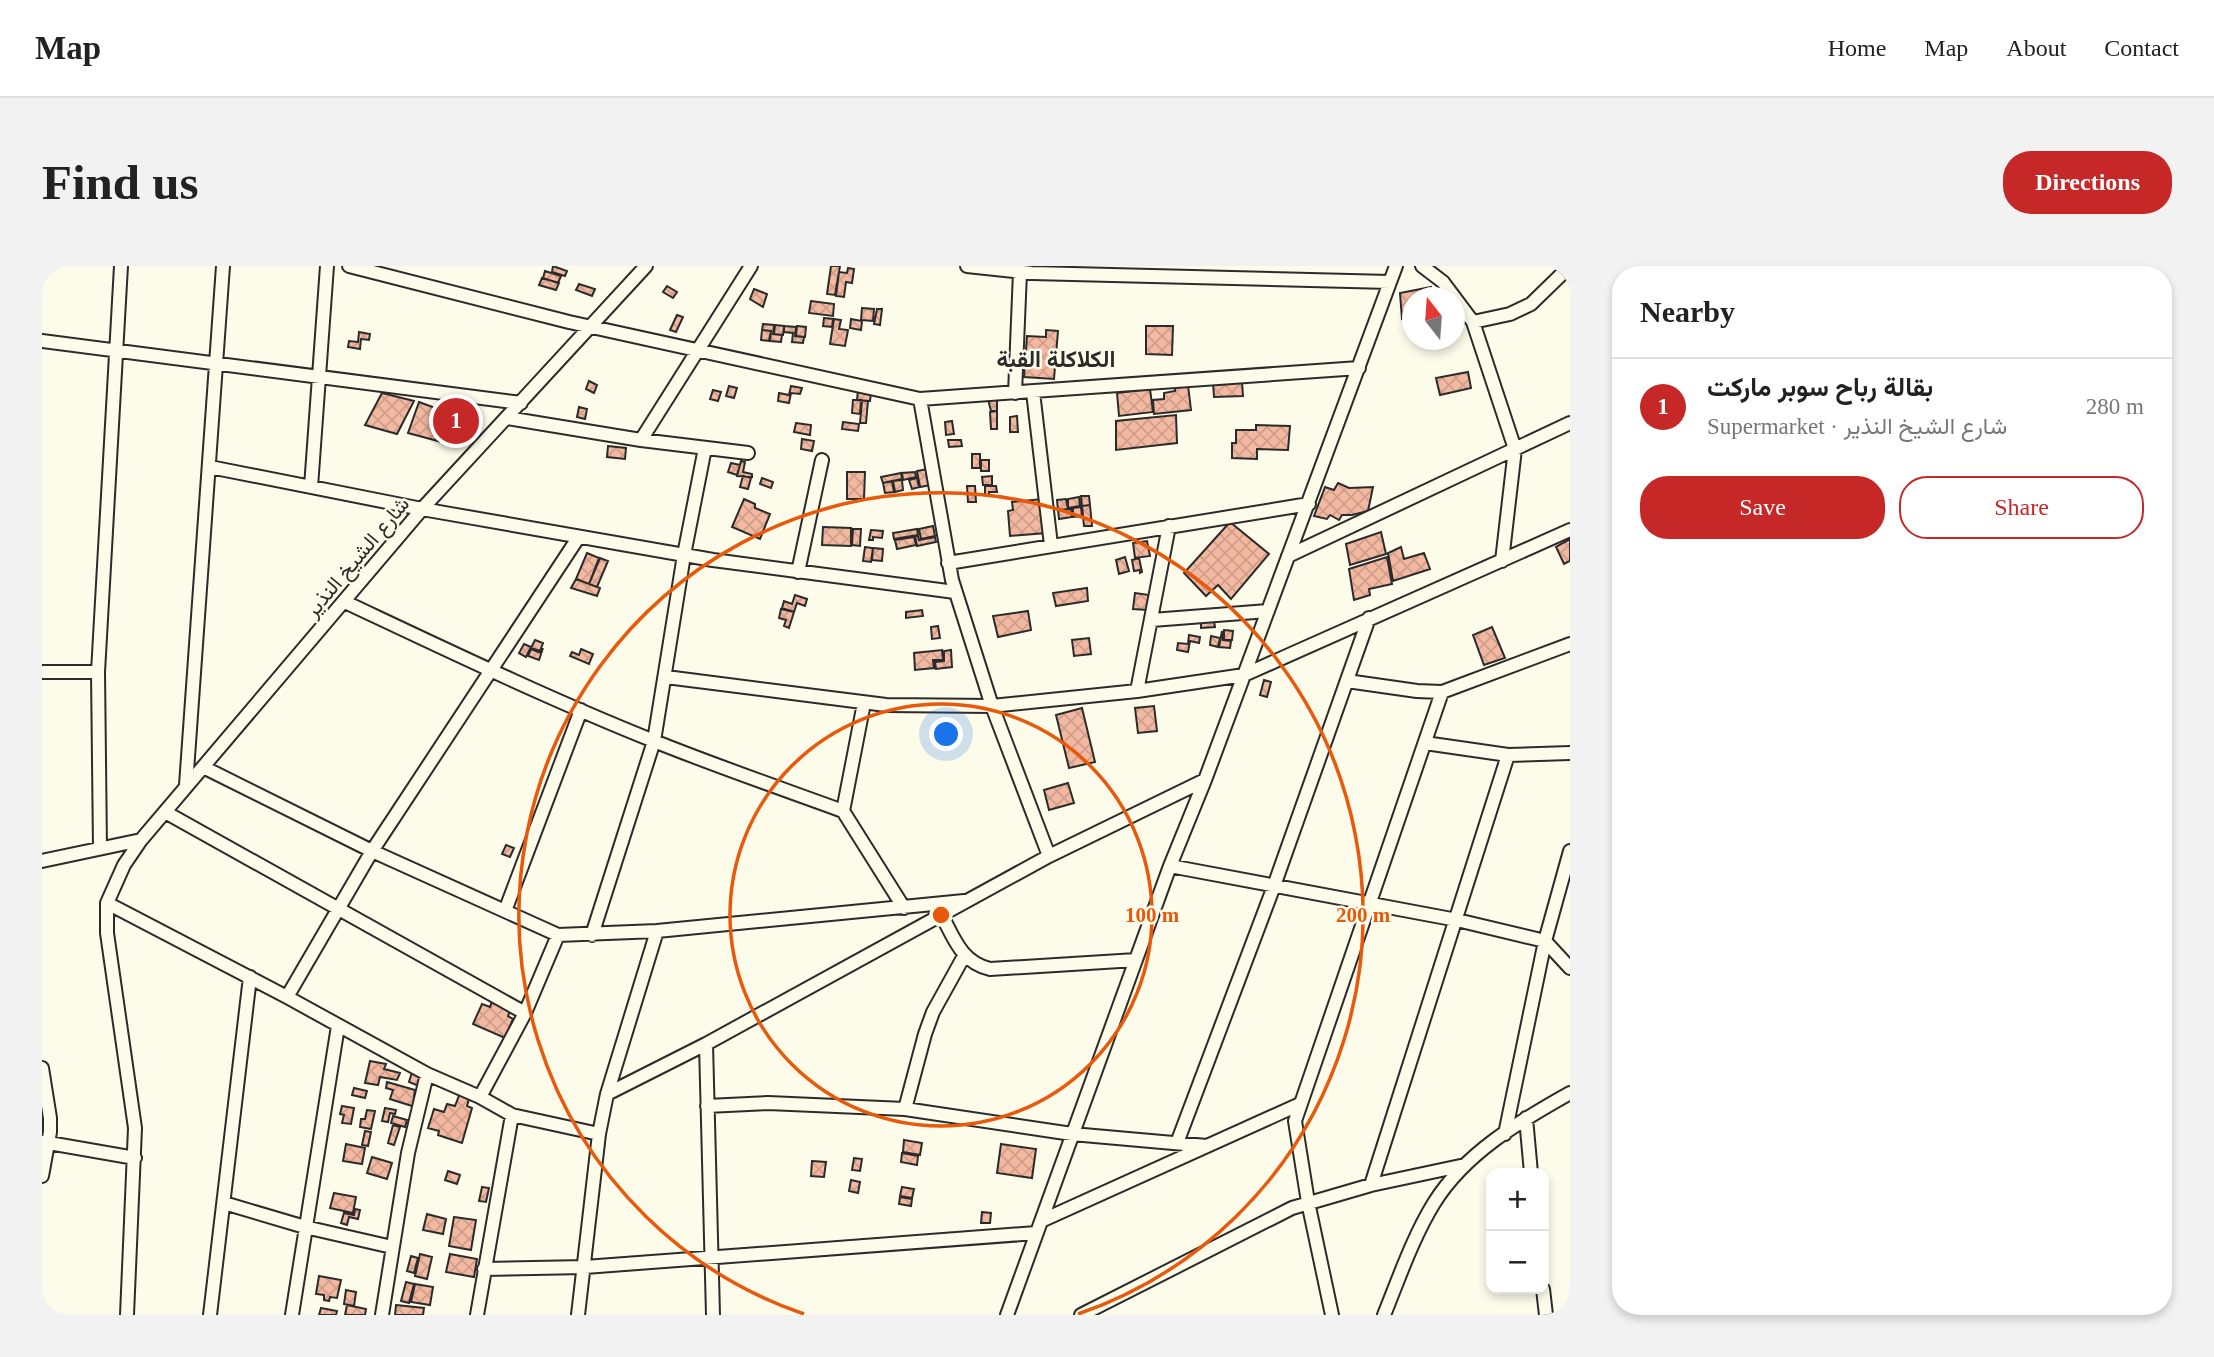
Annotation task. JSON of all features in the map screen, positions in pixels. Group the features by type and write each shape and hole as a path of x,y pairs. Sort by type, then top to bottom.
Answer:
{"street":[{"path":"100,848 97,671 121,266"},
{"path":"186,786 223,266"},
{"path":"311,487 327,266"},
{"path":"349,266 591,326 920,399 1359,368"},
{"name":"شارع الشيخ النذير","path":"107,903 114,885 141,840 186,786 422,509 646,266"},
{"path":"640,440 751,266"},
{"path":"967,266 1029,271 1390,282"},
{"path":"1007,1315 1170,866 1309,504 1396,266"},
{"path":"1422,266 1443,282 1473,322 1515,449 1502,561"},
{"path":"1473,322 1510,314 1531,304 1570,267"},
{"path":"1015,393 1029,271"},
{"path":"42,341 521,403"},
{"path":"1033,392 1051,545"},
{"path":"920,399 955,592 992,706 1049,856"},
{"path":"507,418 640,440 748,453"},
{"path":"1288,556 1570,423"},
{"path":"592,935 654,741 684,555 705,448"},
{"path":"798,572 822,460"},
{"path":"210,467 578,538 798,572 955,592"},
{"path":"948,563 1309,504"},
{"path":"1137,691 1169,526"},
{"path":"666,677 886,705 992,706 1137,691 1244,675 1570,530"},
{"path":"287,996 372,851 578,538"},
{"path":"345,602 491,671 654,741 843,811 904,908"},
{"path":"1152,620 1268,611"},
{"path":"1177,1143 1275,887 1369,618"},
{"path":"1347,681 1442,692 1570,643"},
{"path":"42,672 97,671"},
{"path":"1327,1313 1295,1130 1300,1104 1442,692"},
{"path":"843,811 864,702"},
{"path":"505,911 581,710"},
{"path":"1425,743 1508,755 1570,753"},
{"path":"1371,1185 1508,755"},
{"path":"203,766 372,851 558,935 657,931 964,901"},
{"path":"607,1094 706,1044 1049,856 1205,780"},
{"path":"165,812 525,1013"},
{"path":"42,861 141,840"},
{"path":"1505,1134 1545,941 1570,851"},
{"path":"1170,866 1457,920 1545,941 1570,968"},
{"path":"127,1315 135,1158 132,1098 107,933 107,903 250,976 427,1074 481,1097 512,1115 599,1134"},
{"path":"941,914 964,956 979,966 990,969 1136,960"},
{"path":"578,1315 599,1134 607,1094 657,931"},
{"path":"481,1097 525,1013 558,935"},
{"path":"905,1109 933,1012 964,956"},
{"path":"210,1315 250,976"},
{"path":"292,1315 338,1026"},
{"path":"706,1044 713,1315"},
{"path":"42,1068 50,1118 42,1176"},
{"path":"382,1315 408,1153 427,1074"},
{"path":"1384,1315 1433,1204 1465,1165 1526,1118 1570,1094"},
{"path":"707,1106 768,1102 905,1109 1072,1134 1206,1146"},
{"path":"484,1269 585,1267 712,1258 1039,1227 1300,1104"},
{"path":"477,1315 512,1115"},
{"path":"1526,1118 1531,1168"},
{"path":"45,1142 135,1158"},
{"path":"1081,1315 1292,1208 1371,1185 1465,1165"},
{"path":"224,1203 305,1227 392,1247"},
{"path":"1544,1294 1546,1315"}],"building":[{"path":"553,266 567,271 565,276 552,272"},
{"path":"831,266 840,266 835,295 827,294"},
{"path":"848,268 854,269 852,283 846,282 844,297 836,296 839,272 847,273"},
{"path":"545,271 561,276 558,283 543,278"},
{"path":"542,278 559,283 556,290 539,285"},
{"path":"579,284 595,289 592,296 576,290"},
{"path":"667,286 677,292 673,298 663,292"},
{"path":"754,289 767,294 763,307 750,299"},
{"path":"811,301 834,304 833,316 809,313"},
{"path":"862,308 874,309 873,321 861,320"},
{"path":"877,309 882,309 880,325 874,324"},
{"path":"677,315 683,317 676,332 670,330"},
{"path":"824,318 833,319 832,327 823,326"},
{"path":"834,319 841,320 839,329 848,330 845,346 830,344"},
{"path":"851,319 862,321 861,330 850,328"},
{"path":"763,324 774,325 773,334 782,335 781,342 770,341 771,331 762,330"},
{"path":"775,325 784,326 783,335 774,334"},
{"path":"784,326 796,327 795,336 804,337 803,343 792,342 793,333 784,332"},
{"path":"797,326 806,327 805,337 796,336"},
{"path":"1146,326 1173,326 1172,355 1146,354"},
{"path":"762,330 771,331 769,341 761,340"},
{"path":"1046,330 1058,331 1054,379 1024,377 1027,336 1046,337"},
{"path":"359,332 370,334 369,340 361,339 360,349 348,347 349,341 358,342"},
{"path":"1468,372 1471,388 1440,395 1436,378"},
{"path":"589,381 597,385 594,393 586,389"},
{"path":"1242,382 1243,396 1214,397 1213,383"},
{"path":"1188,385 1191,410 1154,414 1153,400 1164,399 1164,393 1175,391 1175,387"},
{"path":"729,386 737,388 734,398 726,396"},
{"path":"791,386 802,388 800,394 791,393 789,403 778,401 779,393 789,395"},
{"path":"1150,389 1153,412 1119,416 1117,393"},
{"path":"713,390 721,392 718,401 710,399"},
{"path":"858,390 871,393 870,401 857,400"},
{"path":"382,393 414,401 397,434 365,425"},
{"path":"988,399 997,399 997,411 991,411"},
{"path":"853,400 861,400 860,414 852,413"},
{"path":"862,401 868,401 866,423 860,423"},
{"path":"419,402 457,416 449,444 408,433"},
{"path":"579,407 587,409 585,419 577,417"},
{"path":"997,411 997,429 991,429 990,412"},
{"path":"1176,415 1177,443 1116,450 1116,421"},
{"path":"1017,416 1018,432 1010,432 1010,417"},
{"path":"952,421 954,434 946,435 945,422"},
{"path":"843,422 859,424 858,431 842,429"},
{"path":"796,423 811,425 810,435 794,432"},
{"path":"1256,425 1290,426 1288,450 1257,449 1257,459 1232,458 1232,443 1236,443 1236,430 1256,430"},
{"path":"802,439 814,441 812,451 801,449"},
{"path":"948,440 961,440 962,446 949,447"},
{"path":"608,446 626,448 625,459 607,457"},
{"path":"972,454 980,454 980,468 972,468"},
{"path":"981,460 989,460 989,471 981,471"},
{"path":"741,461 745,462 743,472 752,474 752,477 737,476"},
{"path":"731,463 740,465 737,475 728,472"},
{"path":"928,469 931,485 920,487 917,471"},
{"path":"847,472 865,472 864,499 847,499"},
{"path":"915,472 916,477 903,480 902,473"},
{"path":"901,473 902,479 883,483 881,477"},
{"path":"743,476 751,478 748,489 740,487"},
{"path":"992,476 992,485 983,485 982,477"},
{"path":"762,478 773,482 771,488 760,484"},
{"path":"917,478 919,487 912,489 909,480"},
{"path":"902,480 903,490 895,492 893,481"},
{"path":"892,481 894,492 885,493 883,483"},
{"path":"1338,483 1349,488 1373,487 1368,511 1342,515 1339,520 1330,515 1327,519 1314,516 1325,487 1334,490"},
{"path":"967,486 975,486 976,502 968,502"},
{"path":"985,486 996,486 997,492 985,495"},
{"path":"1081,496 1089,496 1090,505 1082,506"},
{"path":"1079,497 1080,506 1068,508 1068,499"},
{"path":"744,499 755,504 755,508 770,514 760,539 732,527"},
{"path":"1043,499 1046,533 1010,536 1008,511 1013,510 1012,502"},
{"path":"1066,499 1068,509 1058,510 1057,500"},
{"path":"1090,505 1092,526 1084,526 1082,506"},
{"path":"1081,507 1082,516 1073,517 1073,508"},
{"path":"1071,509 1072,517 1059,519 1058,510"},
{"path":"1230,522 1269,554 1231,599 1218,585 1206,596 1184,573"},
{"path":"933,526 935,536 921,539 919,529"},
{"path":"823,527 851,528 851,546 822,545"},
{"path":"853,529 861,529 860,546 852,545"},
{"path":"917,529 918,535 894,539 893,533"},
{"path":"871,530 883,531 882,538 873,537 873,540 869,540"},
{"path":"1381,532 1386,554 1350,565 1346,544"},
{"path":"915,536 918,536 919,540 935,537 936,542 917,546"},
{"path":"914,537 916,545 897,549 895,540"},
{"path":"1570,539 1570,561 1564,564 1556,547"},
{"path":"1147,541 1150,556 1135,558 1133,543"},
{"path":"865,547 873,548 871,562 863,561"},
{"path":"1401,547 1404,559 1424,553 1430,569 1393,581 1388,553"},
{"path":"873,548 883,549 882,561 872,560"},
{"path":"587,553 599,558 589,584 576,579"},
{"path":"1125,557 1129,571 1119,574 1116,560"},
{"path":"1387,557 1392,584 1369,589 1370,595 1354,600 1349,569"},
{"path":"600,558 608,561 597,587 589,584"},
{"path":"1139,558 1142,572 1140,573 1140,570 1134,571 1132,560"},
{"path":"576,579 600,588 597,596 571,588"},
{"path":"1087,588 1088,601 1056,606 1053,593"},
{"path":"1135,593 1149,595 1147,610 1133,609"},
{"path":"795,595 807,599 805,606 797,603 794,612 782,608 784,601 792,604"},
{"path":"781,609 794,612 789,628 784,626 786,620 779,618"},
{"path":"922,610 923,616 906,618 906,612"},
{"path":"1028,611 1031,630 998,637 993,616"},
{"path":"1214,621 1215,627 1201,628 1201,622"},
{"path":"938,626 940,638 932,639 931,627"},
{"path":"1492,627 1505,658 1484,665 1473,635"},
{"path":"1224,630 1233,631 1232,640 1224,640"},
{"path":"1222,631 1223,640 1231,641 1230,648 1219,647"},
{"path":"1189,635 1200,637 1199,643 1190,641 1188,652 1177,650 1178,643 1188,644"},
{"path":"1211,636 1220,638 1218,647 1210,645"},
{"path":"1089,638 1091,654 1074,656 1072,640"},
{"path":"535,640 543,643 540,651 531,648"},
{"path":"524,644 531,647 526,657 519,653"},
{"path":"543,648 539,660 528,656 531,649 541,653"},
{"path":"581,649 593,654 589,664 570,656 572,652 579,655"},
{"path":"942,650 943,660 933,660 934,668 915,670 914,653"},
{"path":"951,650 952,667 936,669 935,662 944,661 944,651"},
{"path":"1264,680 1271,682 1267,697 1260,695"},
{"path":"1154,706 1157,731 1138,733 1135,708"},
{"path":"1082,708 1095,762 1069,768 1056,715"},
{"path":"1068,783 1074,803 1049,810 1044,790"},
{"path":"506,845 514,848 510,857 502,854"},
{"path":"492,1001 511,1009 508,1016 513,1019 505,1038 473,1024 482,1004 490,1007"},
{"path":"370,1061 386,1064 384,1069 400,1073 397,1080 380,1077 378,1085 365,1083"},
{"path":"412,1072 425,1077 421,1087 409,1082"},
{"path":"387,1082 415,1090 414,1096 418,1097 415,1107 390,1099 393,1090 386,1088"},
{"path":"354,1088 367,1091 365,1098 352,1095"},
{"path":"460,1093 470,1096 467,1106 472,1108 462,1143 438,1135 439,1131 428,1128 434,1109 444,1112 447,1104 455,1106"},
{"path":"342,1106 354,1108 351,1124 342,1123"},
{"path":"385,1108 396,1110 395,1114 390,1113 388,1122 382,1121"},
{"path":"367,1110 375,1111 371,1129 360,1127 361,1119 365,1119"},
{"path":"393,1116 407,1120 405,1127 391,1123"},
{"path":"393,1125 400,1127 394,1145 388,1143"},
{"path":"365,1131 371,1132 368,1146 362,1145"},
{"path":"904,1140 922,1143 920,1155 903,1152"},
{"path":"346,1144 365,1148 362,1164 343,1161"},
{"path":"1001,1144 1036,1149 1032,1178 997,1173"},
{"path":"902,1153 918,1156 917,1165 901,1162"},
{"path":"372,1157 392,1163 387,1179 367,1173"},
{"path":"854,1158 862,1159 860,1171 852,1170"},
{"path":"812,1161 826,1162 824,1177 811,1176"},
{"path":"448,1171 460,1175 457,1184 445,1180"},
{"path":"851,1180 860,1182 858,1193 849,1191"},
{"path":"482,1187 489,1188 486,1202 479,1201"},
{"path":"902,1187 914,1189 912,1198 900,1196"},
{"path":"334,1193 356,1197 353,1213 330,1208"},
{"path":"900,1197 912,1199 911,1206 899,1204"},
{"path":"355,1209 360,1210 358,1219 349,1217 347,1225 341,1223 344,1213 354,1215"},
{"path":"982,1212 991,1213 990,1223 981,1223"},
{"path":"427,1214 446,1219 443,1234 423,1230"},
{"path":"454,1217 476,1220 471,1250 449,1246"},
{"path":"420,1254 432,1257 427,1279 415,1276"},
{"path":"450,1254 477,1259 474,1277 446,1272"},
{"path":"411,1256 418,1258 414,1273 407,1271"},
{"path":"319,1276 341,1280 337,1298 330,1297 329,1301 324,1300 324,1295 316,1294"},
{"path":"406,1282 414,1284 409,1303 401,1301"},
{"path":"415,1284 433,1287 430,1305 411,1302"},
{"path":"346,1290 356,1292 354,1306 344,1304"},
{"path":"347,1305 366,1309 365,1315 345,1315"},
{"path":"396,1305 424,1308 423,1315 395,1315"},
{"path":"321,1308 337,1311 336,1315 319,1315"}],"place":[{"name":"بقالة رباح سوبر ماركت","path":"456,421"}],"district":[{"name":"الكلاكلة القبة","path":"1056,359"}]}
